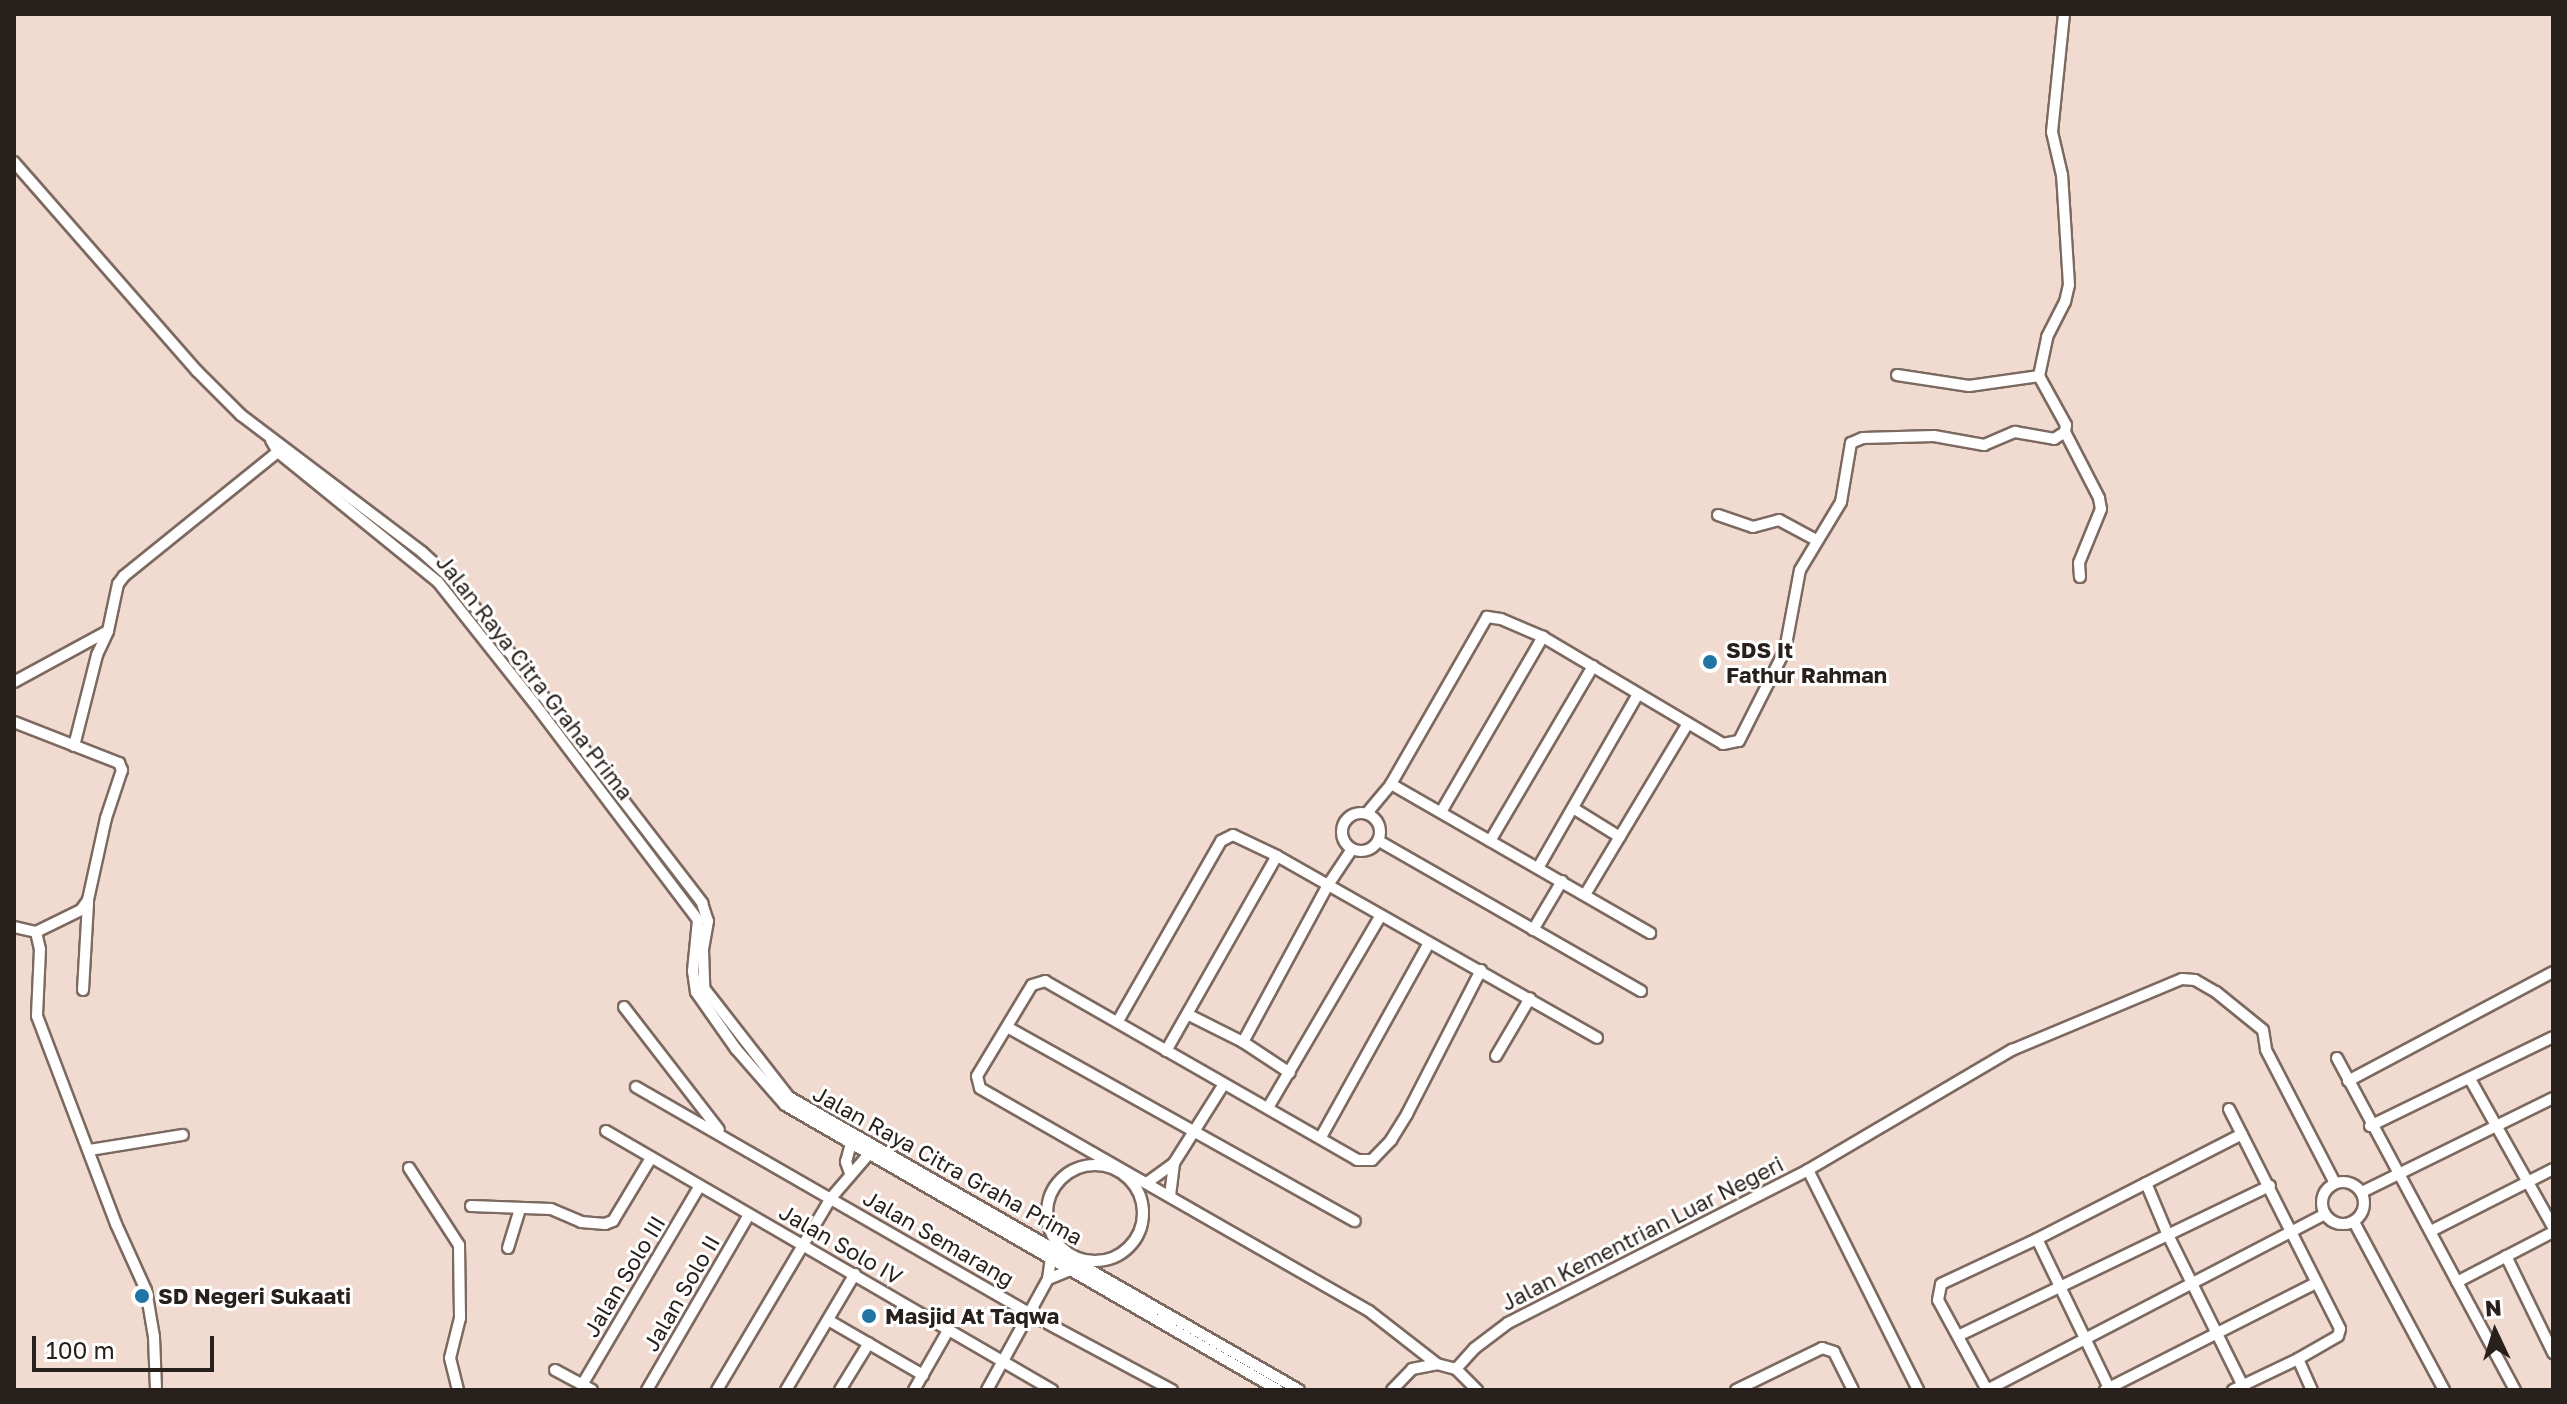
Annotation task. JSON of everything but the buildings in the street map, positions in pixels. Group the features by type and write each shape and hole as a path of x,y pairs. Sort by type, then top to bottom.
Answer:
{"street":[{"path":"2064,14 2052,132 2062,175 2069,285 2065,302 2047,337 2039,376 2066,425 2065,432 2099,498 2101,509 2079,563 2080,577"},
{"name":"Jalan Raya Citra Graha Prima","path":"14,162 197,371 241,415 419,556 693,914 699,927 696,992 736,1049 785,1105 873,1150 912,1181 1052,1251 1278,1390"},
{"path":"1897,375 1969,386 2039,376"},
{"path":"1367,813 1391,784 1487,617 1501,619 1543,637 1723,744 1739,741 1785,650 1800,570 1841,502 1848,450 1860,438 1934,436 1984,445 2015,432 2054,439 2065,432"},
{"path":"74,746 97,655 108,631 118,584 281,449"},
{"path":"1718,515 1753,527 1779,520 1816,540"},
{"path":"14,682 108,631"},
{"path":"1441,812 1543,637"},
{"path":"1490,841 1593,666"},
{"path":"1538,868 1638,694"},
{"path":"14,722 122,766 88,900 83,990"},
{"path":"1586,893 1688,723"},
{"path":"1391,784 1586,893 1650,933"},
{"path":"1573,808 1620,837"},
{"path":"1356,813 1367,813 1376,820 1381,830 1379,841 1372,848 1352,849 1344,841 1342,830 1346,819 1356,813"},
{"path":"1118,1021 1221,841 1233,835 1277,856 1597,1038"},
{"path":"1379,841 1641,991"},
{"path":"1243,1042 1328,885 1352,849"},
{"path":"1166,1051 1277,856"},
{"path":"1533,930 1562,881"},
{"path":"14,927 36,932 81,910 88,900"},
{"path":"1269,1106 1380,917"},
{"path":"36,932 40,949 37,1016 116,1224 146,1290 154,1337 156,1390"},
{"path":"1321,1137 1429,943"},
{"path":"1477,1390 1456,1369 1437,1364 1369,1311 980,1088 978,1073 1037,981 1045,981 1224,1084 1269,1106 1357,1160 1372,1160 1407,1114 1481,970"},
{"path":"2348,1081 2553,972"},
{"path":"1808,1170 2012,1050 2182,979 2195,980 2216,992 2263,1030 2266,1050 2335,1183"},
{"path":"1496,1056 1530,998"},
{"name":"Jalan Semarang","path":"624,1007 729,1140"},
{"path":"1189,1015 1243,1042 1290,1073"},
{"path":"1009,1028 1355,1221"},
{"path":"2370,1126 2553,1037"},
{"path":"2337,1058 2397,1177 2431,1231 2515,1390"},
{"path":"2457,1282 2553,1229 2470,1079"},
{"path":"1148,1182 1174,1163 1224,1084"},
{"name":"Jalan Semarang","path":"636,1087 1030,1314 1172,1390"},
{"path":"2362,1192 2553,1098"},
{"path":"2146,1183 2167,1233 2218,1332 2240,1388 2298,1359 2340,1332 2338,1322 2316,1283 2293,1231 2229,1109"},
{"name":"Jalan Solo IV","path":"606,1131 1052,1390"},
{"path":"2242,1134 2037,1239 1941,1284 1938,1300 1960,1335 1987,1390 2325,1214"},
{"path":"90,1150 183,1135"},
{"path":"850,1173 846,1162 852,1139"},
{"path":"717,1390 831,1198 873,1150"},
{"path":"471,1206 551,1209 592,1224 613,1221 651,1158"},
{"path":"1170,1196 1174,1163"},
{"path":"1085,1167 1119,1168 1133,1184 1142,1203 1142,1223 1134,1242 1118,1255 1098,1261 1065,1254 1049,1226 1049,1201 1054,1189 1062,1179 1085,1167"},
{"path":"409,1168 459,1245 460,1318 450,1358 458,1390"},
{"path":"2431,1231 2553,1169"},
{"name":"Jalan Kementrian Luar Negeri","path":"1456,1369 1475,1348 1508,1323 1808,1170 1918,1390"},
{"path":"2335,1183 2350,1183 2362,1192 2362,1214 2354,1222 2343,1225 2325,1214 2322,1202 2325,1191 2335,1183"},
{"path":"1960,1335 2060,1284 2270,1186"},
{"name":"Jalan Solo III","path":"587,1387 699,1187"},
{"path":"508,1248 520,1209"},
{"name":"Jalan Solo II","path":"647,1390 749,1215"},
{"path":"2354,1222 2444,1390"},
{"path":"2037,1239 2108,1389 2316,1283"},
{"path":"987,1390 1048,1279 1052,1251"},
{"name":"Jalan Raya Citra Graha Prima","path":"1052,1251 1065,1254 1076,1266 1299,1390"},
{"path":"2506,1256 2553,1353"},
{"path":"1048,1279 1076,1266"},
{"path":"786,1390 855,1274"},
{"path":"828,1320 923,1375"},
{"path":"914,1390 949,1329"},
{"path":"840,1390 869,1343"},
{"path":"1736,1390 1822,1348 1834,1352 1853,1390"},
{"path":"2298,1359 2312,1390"},
{"path":"1392,1390 1412,1369 1437,1364"},
{"path":"555,1370 587,1387"}],"place":[{"name":"SDS It Fathur Rahman","path":"1710,662"},
{"name":"SD Negeri Sukaati","path":"142,1296"},
{"name":"Masjid At Taqwa","path":"869,1316"}]}
